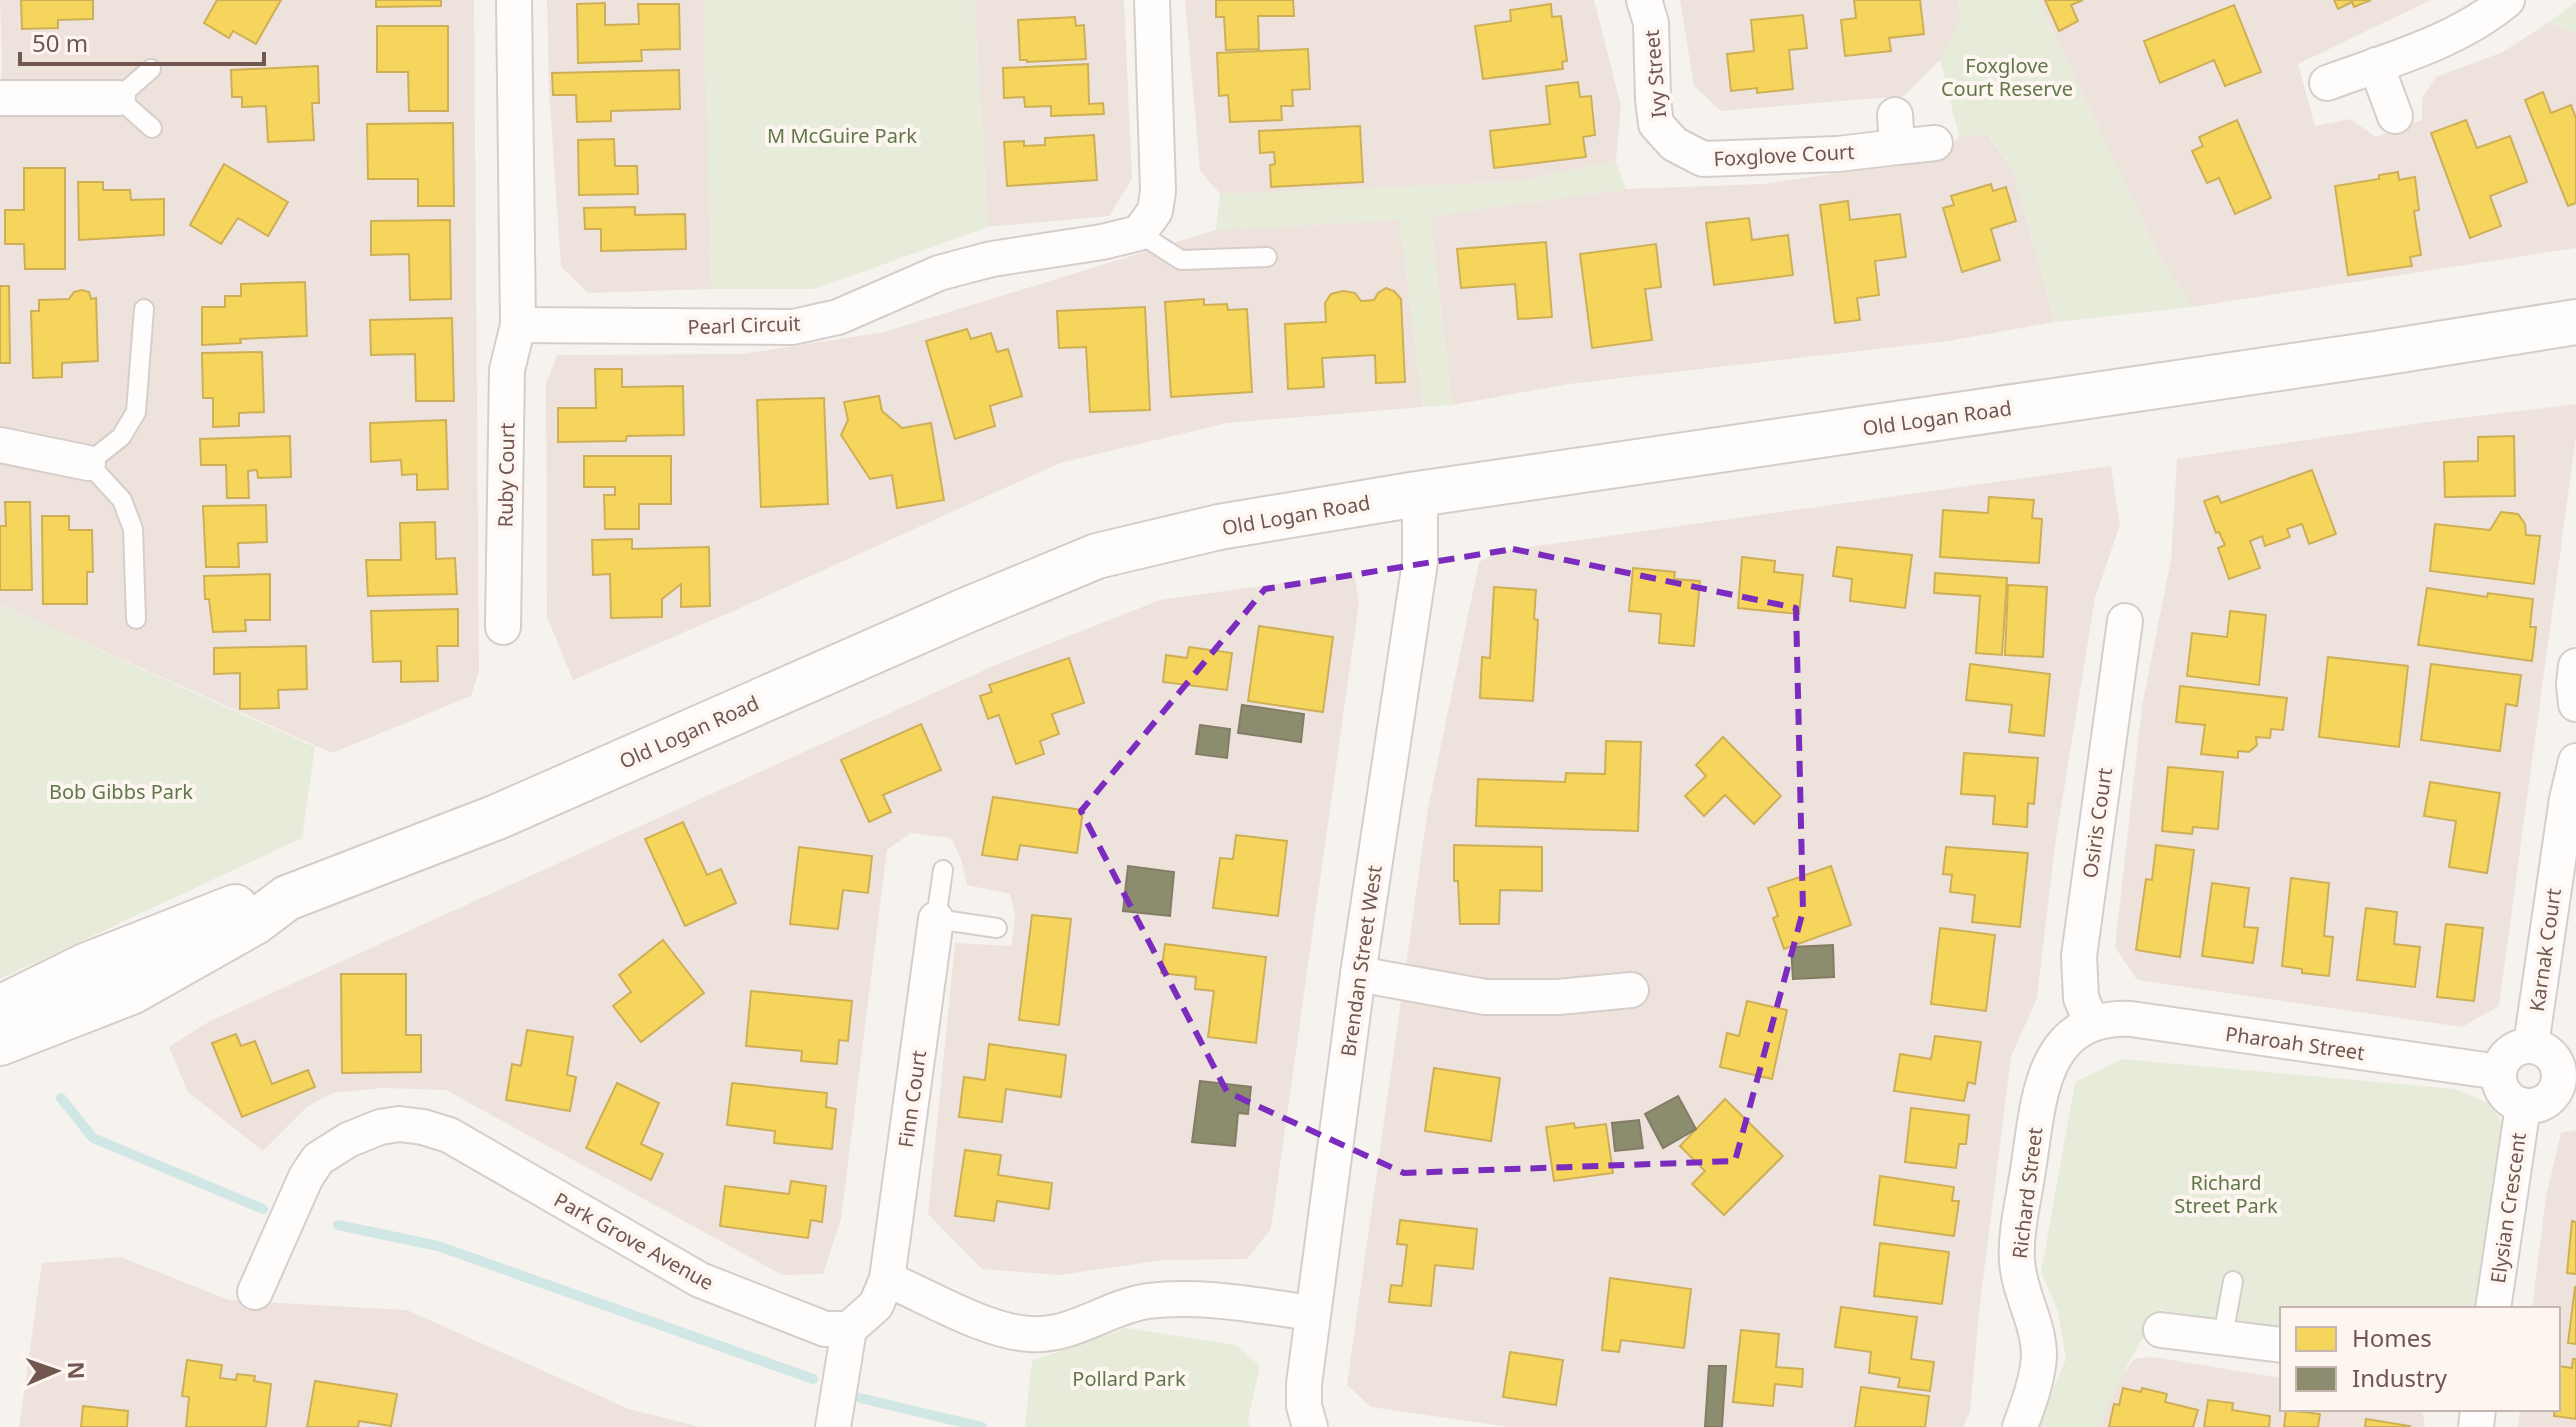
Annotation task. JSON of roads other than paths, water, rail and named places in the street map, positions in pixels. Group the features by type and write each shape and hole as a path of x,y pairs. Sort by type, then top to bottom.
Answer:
{"main road":[{"name":"Old Logan Road","path":"0,1043 131,992 255,922 281,902 497,817 1097,556 1219,527 1420,494 2576,322"},
{"name":"Old Logan Road","path":"2375,354 2576,344"},
{"name":"Old Logan Road","path":"0,1008 85,966 247,902 281,902"}],"street":[{"path":"514,0 518,325"},
{"path":"1139,233 1155,211 1158,191 1152,0"},
{"name":"Ivy Street","path":"1644,0 1651,23 1656,124 1674,144"},
{"path":"2327,83 2462,31 2487,17 2507,0"},
{"path":"2376,65 2395,116"},
{"path":"0,98 118,98"},
{"name":"Foxglove Court","path":"1674,144 1703,159 1838,154 1896,131 1935,143"},
{"name":"Pearl Circuit","path":"518,325 793,327 838,317 952,269 1139,233"},
{"name":"Ruby Court","path":"503,627 507,370 518,325"},
{"path":"0,445 88,463"},
{"name":"Brendan Street West","path":"1310,1427 1304,1406 1304,1384 1358,974 1420,562 1420,494"},
{"name":"Osiris Court","path":"2092,1024 2081,998 2079,956 2125,621"},
{"path":"2576,666 2576,704"},
{"name":"Karnak Court","path":"2531,1045 2567,799 2576,761"},
{"name":"Finn Court","path":"887,1279 936,919"},
{"path":"1358,974 1485,997 1558,997 1631,990"},
{"name":"Pharoah Street","path":"2092,1024 2108,1018 2131,1019 2499,1072"},
{"name":"Richard Street","path":"2020,1427 2039,1360 2034,1321 2020,1281 2017,1261 2042,1080 2053,1057 2073,1035 2092,1024"},
{"path":"2531,1045 2553,1056 2568,1080 2548,1101 2523,1106 2515,1103 2502,1090 2499,1072 2510,1052 2531,1045"},
{"name":"Elysian Crescent","path":"2493,1307 2523,1106"},
{"name":"Park Grove Avenue","path":"255,1292 306,1177 318,1159 364,1133 399,1124 449,1135 700,1280 825,1329 849,1329"},
{"path":"833,1427 849,1329 876,1305 887,1279 1003,1330 1030,1334 1058,1333 1144,1302 1170,1300 1228,1302 1313,1313"},
{"path":"2161,1330 2280,1345"}],"lane":[{"path":"151,69 118,98 152,128"},
{"path":"1139,233 1181,260 1267,257"},
{"path":"136,619 133,529 122,500 88,463 121,437 136,412 144,309"},
{"name":"Finn Court","path":"936,919 943,870"},
{"path":"936,919 997,928"},
{"path":"2223,1336 2233,1281"}],"waterway":[{"path":"61,1098 93,1138 263,1209"},
{"path":"338,1225 438,1246 813,1379"},
{"path":"860,1398 982,1427"}],"park label":[{"name":"Foxglove Court Reserve","path":"2007,76"},
{"name":"M McGuire Park","path":"842,135"},
{"name":"Bob Gibbs Park","path":"121,791"},
{"name":"Richard Street Park","path":"2226,1194"},
{"name":"Pollard Park","path":"1129,1378"}]}
